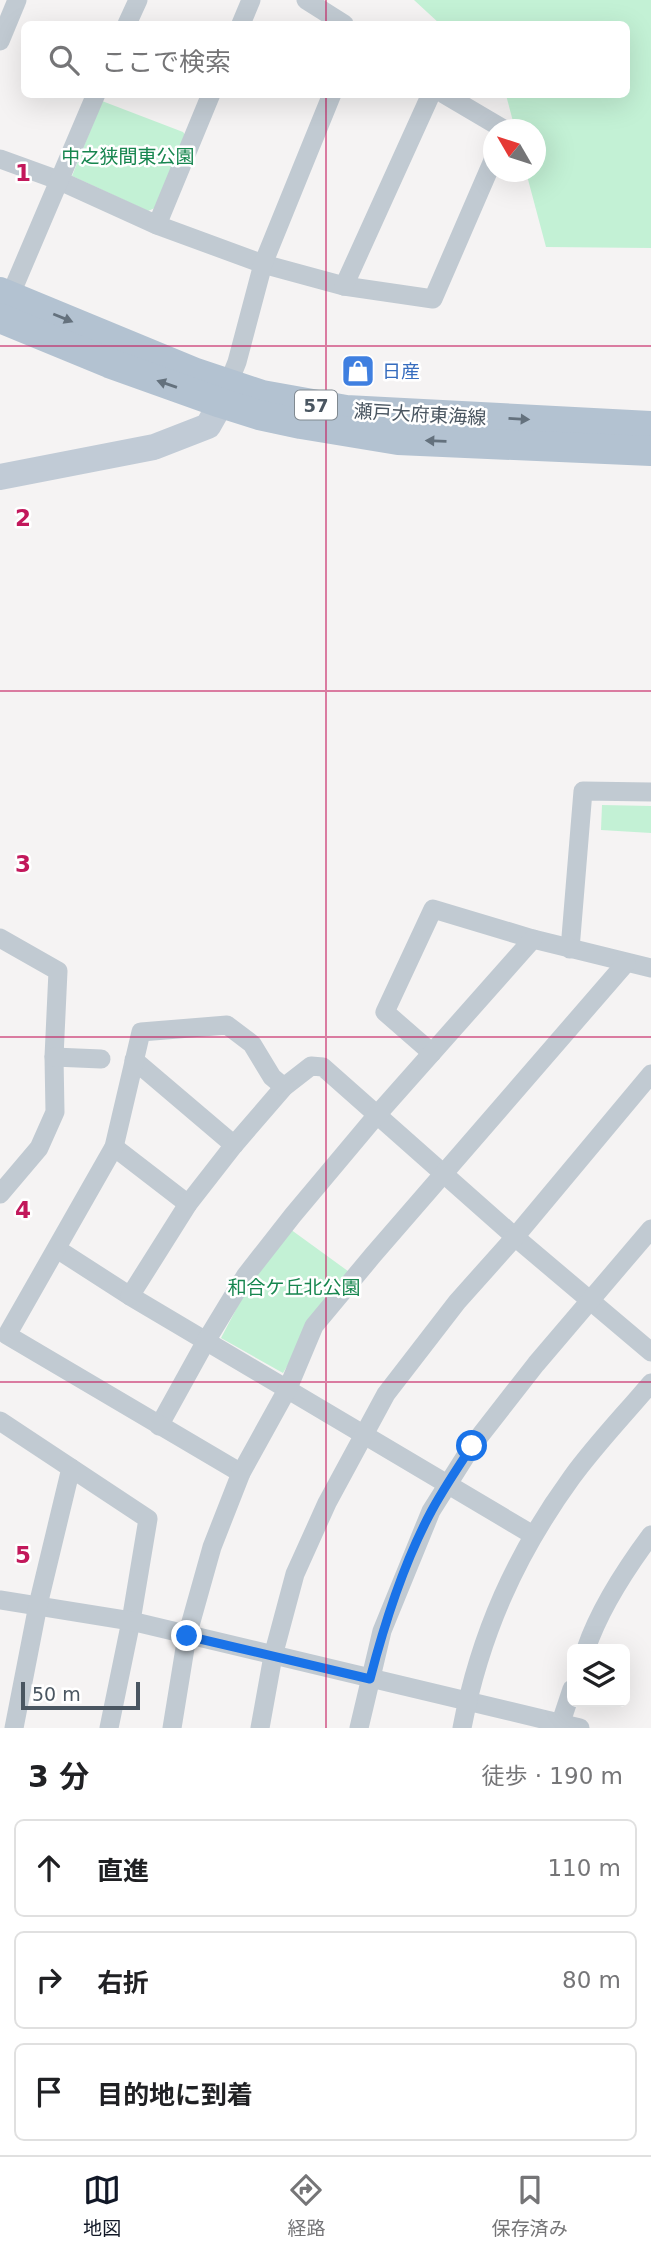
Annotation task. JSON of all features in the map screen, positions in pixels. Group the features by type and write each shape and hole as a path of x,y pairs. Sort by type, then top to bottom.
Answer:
{"main road":[{"name":"瀬戸大府東海線","path":"3,302 109,363 225,393 262,395 346,410 651,426"},
{"name":"瀬戸大府東海線","path":"225,393 259,415 398,440 651,450"}],"street":[{"path":"0,41 17,0"},
{"path":"128,21 138,0"},
{"path":"242,21 251,0"},
{"path":"306,0 339,21"},
{"path":"3,302 94,98"},
{"path":"157,225 209,98"},
{"path":"0,477 166,443 208,426 237,362 263,264 330,98"},
{"path":"344,286 428,98"},
{"path":"451,98 486,119"},
{"path":"0,159 58,180 157,225 263,264 344,286 433,299 484,182"},
{"path":"570,949 583,791 651,792"},
{"path":"432,1053 385,1012 433,909 533,939 651,968"},
{"path":"0,938 58,971 54,1057 55,1112 39,1149 0,1194"},
{"path":"159,1426 246,1275 376,1116 533,939"},
{"path":"172,1728 187,1636 212,1547 241,1473 288,1388 314,1326 626,963"},
{"path":"241,1473 7,1335 114,1147 141,1032 227,1025 252,1044 271,1077 284,1087"},
{"path":"54,1057 101,1059"},
{"path":"134,1060 234,1145"},
{"path":"130,1296 188,1204 234,1145 284,1087 311,1066 323,1067 515,1237 651,1352"},
{"path":"260,1728 273,1656 295,1574 327,1503 386,1394 457,1302 651,1074"},
{"path":"114,1147 188,1204"},
{"path":"359,1728 382,1631 431,1511 480,1435 651,1229"},
{"path":"57,1249 130,1296 533,1535"},
{"path":"462,1728 490,1626 512,1574 533,1535 573,1476 651,1383"},
{"path":"0,1421 148,1519 131,1621 108,1728"},
{"path":"14,1728 38,1605 71,1468"},
{"path":"588,1644 625,1571 651,1535"},
{"path":"0,1600 131,1621 559,1726 580,1728"},
{"path":"559,1726 567,1703"}],"green space":[{"path":"414,0 651,0 651,248 546,247 529,182 546,182 546,119 512,119 507,98 630,98 630,21 437,21"},
{"name":"中之狭間東公園","path":"102,101 183,132 186,136 155,208 148,211 72,176"},
{"path":"602,805 651,806 651,833 601,830"},
{"name":"和合ケ丘北公園","path":"290,1229 352,1274 312,1325 283,1373 221,1338 251,1281"}],"place":[{"name":"日産","path":"358,371"}],"route":[{"path":"187,1636 370,1679 382,1631 415,1546 431,1511 472,1446"}]}
